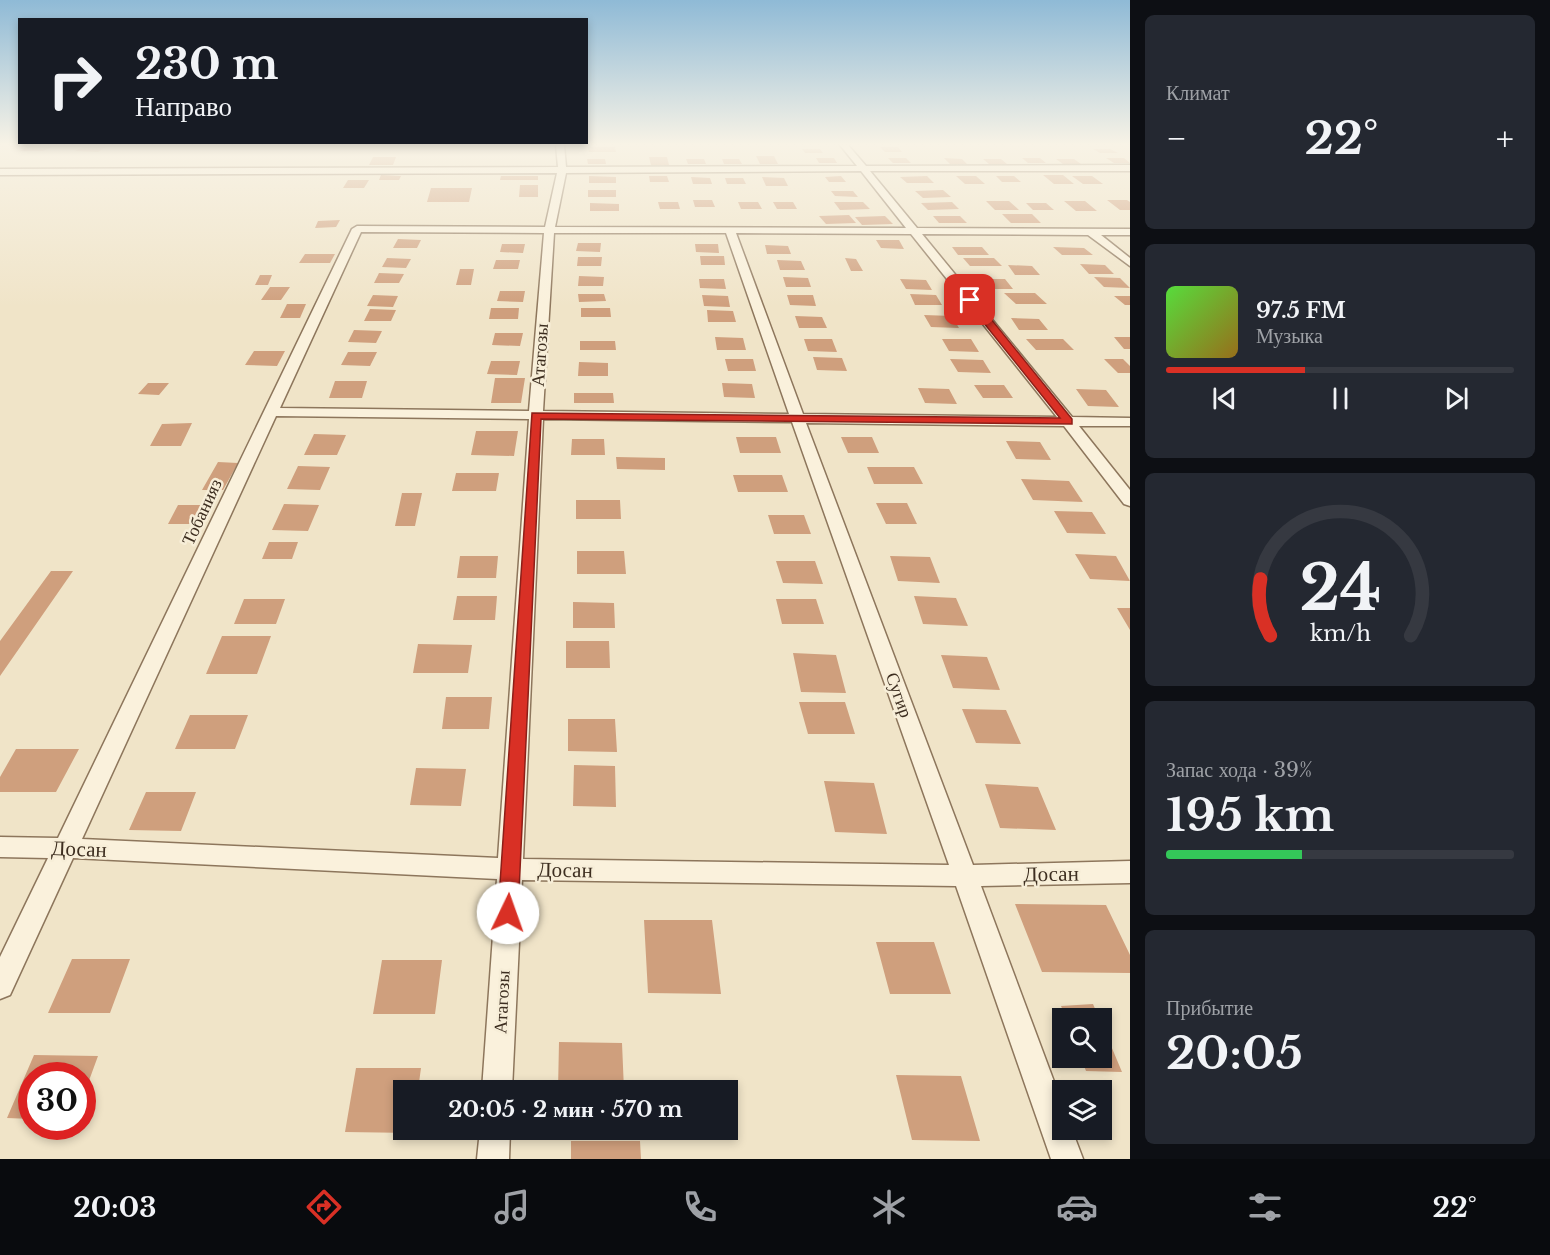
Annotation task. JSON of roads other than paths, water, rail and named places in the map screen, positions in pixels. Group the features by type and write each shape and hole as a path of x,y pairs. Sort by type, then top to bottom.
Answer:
{"street":[{"name":"Атагозы","path":"498,1080 536,415 549,230 556,199"},
{"path":"888,199 1130,501"},
{"name":"Тобанияз","path":"0,986 357,229 549,230"},
{"path":"549,230 1130,232"},
{"name":"Сугир","path":"730,231 796,418 966,876 1066,1159"},
{"path":"1091,232 1130,263"},
{"path":"270,412 1130,422"},
{"name":"Досан","path":"0,847 65,848 510,869 966,876 1130,872"},
{"path":"493,1159 494,1140"}]}
